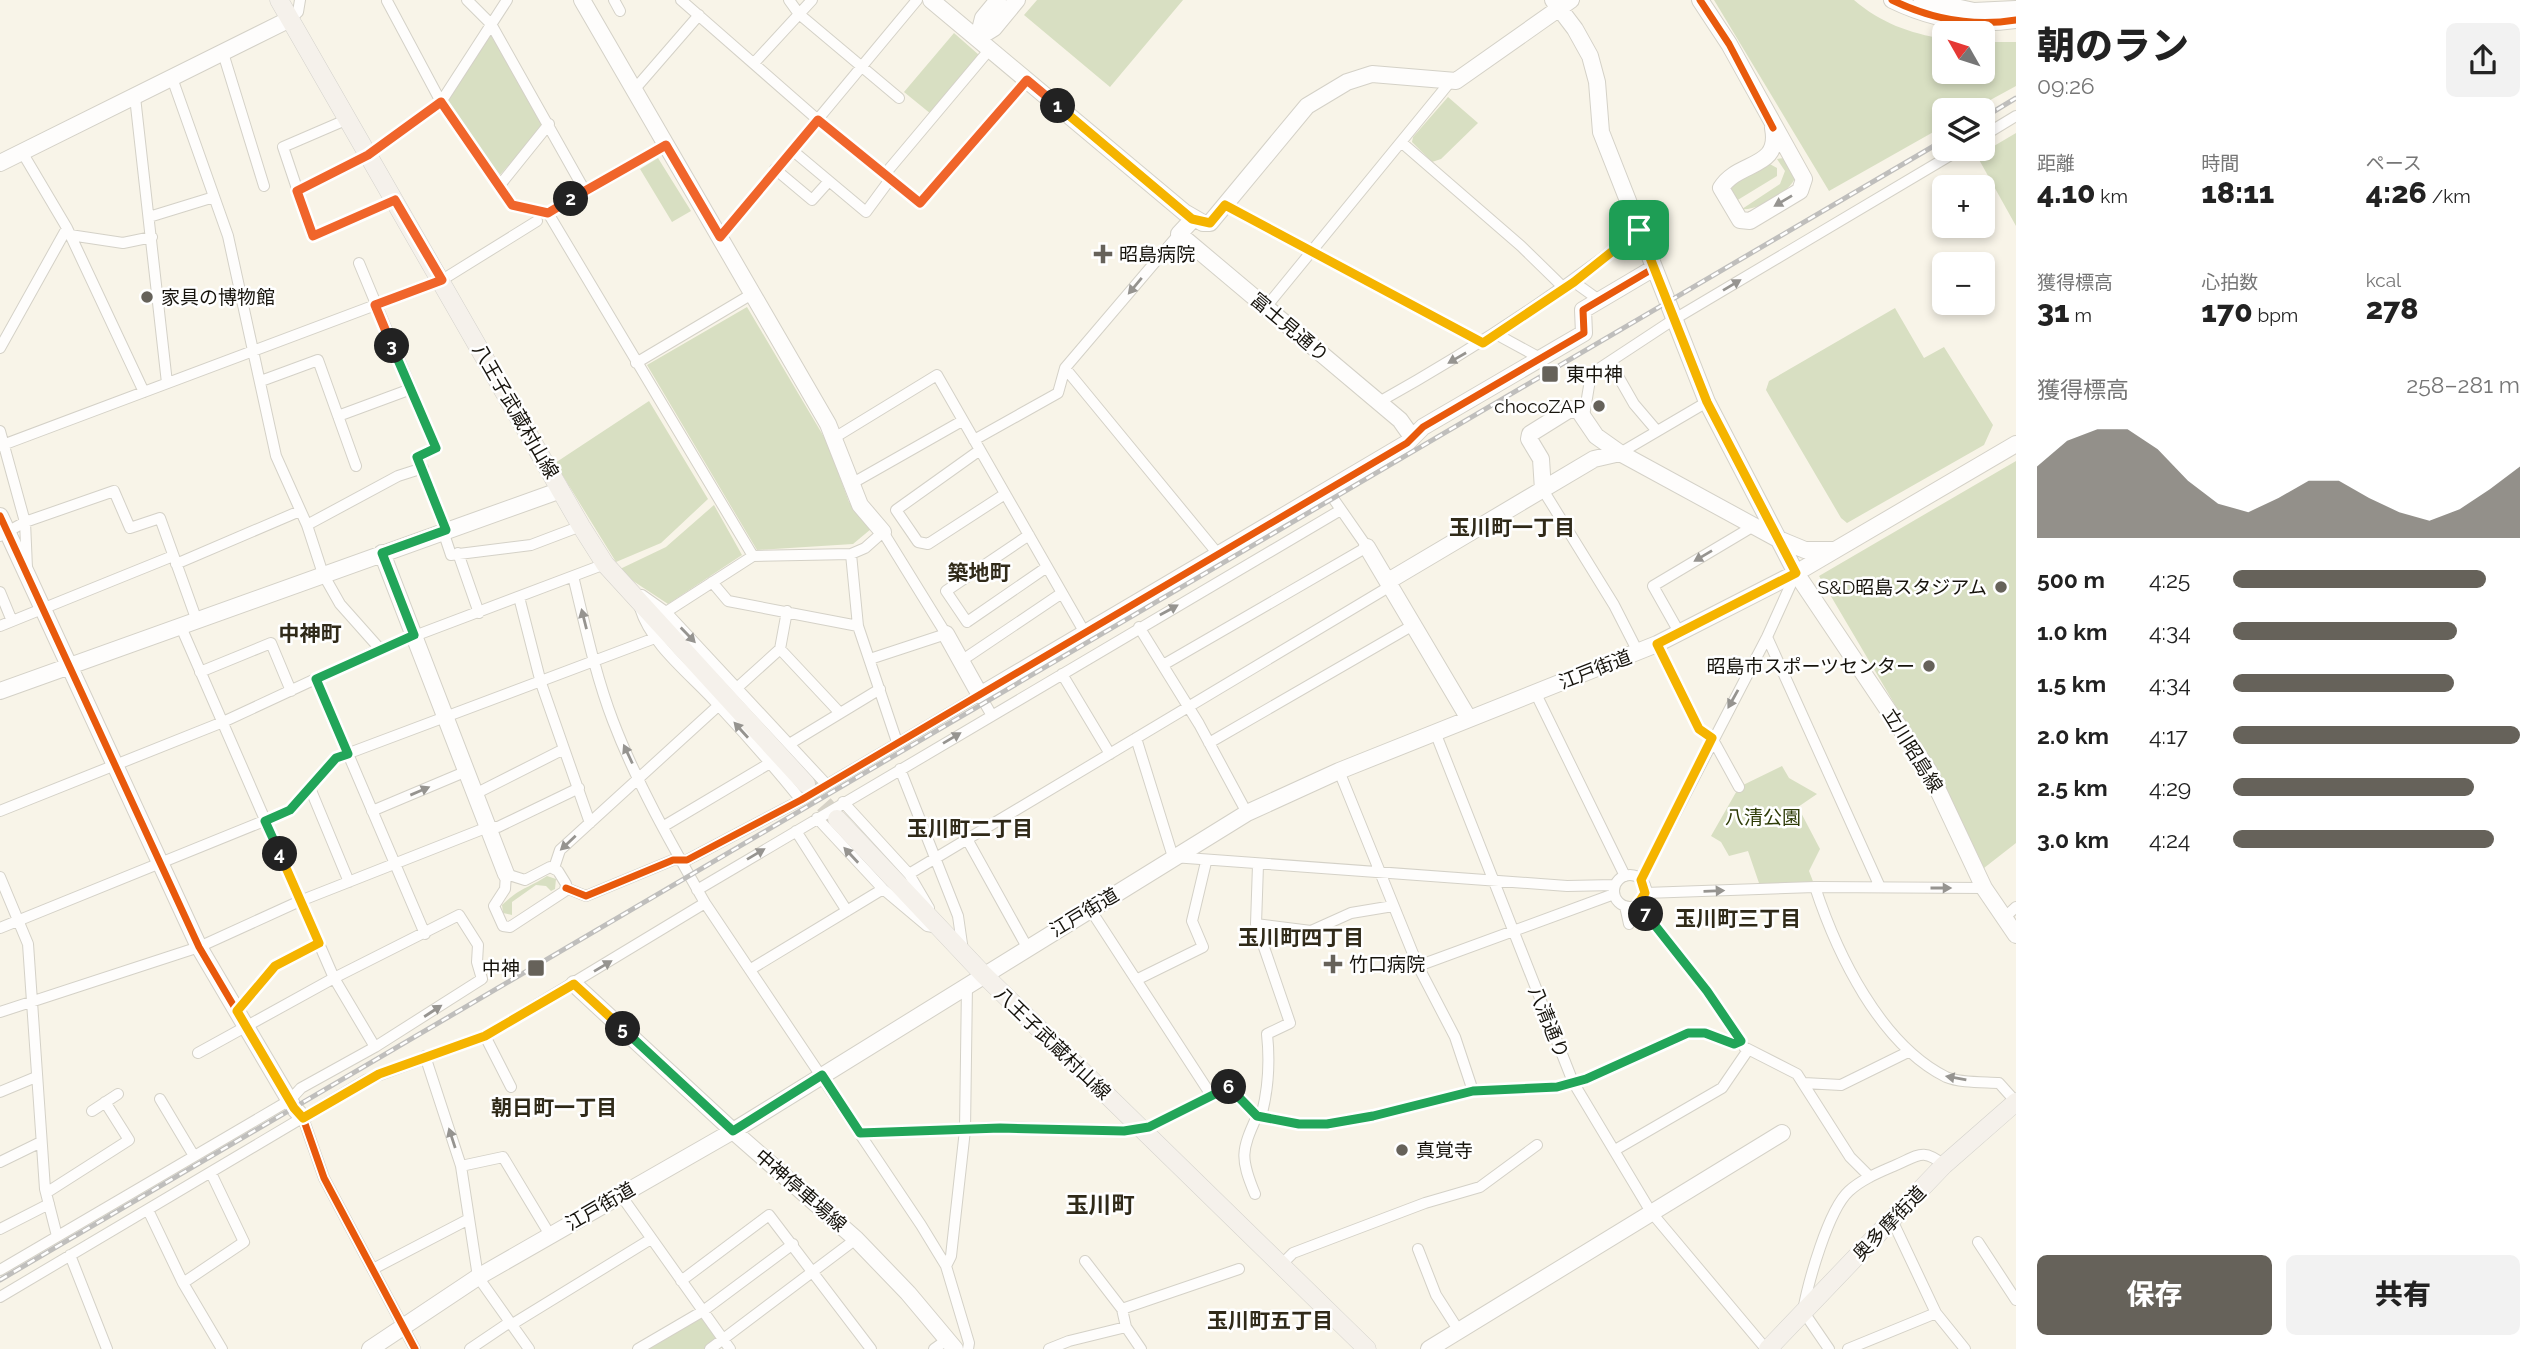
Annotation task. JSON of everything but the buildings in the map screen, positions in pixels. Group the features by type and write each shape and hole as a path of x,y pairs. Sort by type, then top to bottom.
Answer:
{"main road":[{"name":"八王子武蔵村山線","path":"279,0 581,526 611,570 804,792"},
{"name":"八王子武蔵村山線","path":"840,811 939,929 964,954 975,979 1140,1128 1367,1349"},
{"name":"奥多摩街道","path":"1767,1349 1944,1165 2016,1102"}],"street":[{"path":"0,163 290,19 298,12 300,0"},
{"path":"467,0 491,24 585,191"},
{"path":"297,191 368,155 441,102 507,0"},
{"path":"583,0 834,438 860,505 883,532 946,634 991,714"},
{"path":"614,0 620,11"},
{"path":"681,0 695,8 818,120 920,203 1027,80"},
{"path":"789,0 799,14 899,98"},
{"path":"755,62 812,0"},
{"path":"720,237 917,0"},
{"path":"931,0 1192,219 1210,223 1307,106 1322,94 1372,74 1450,82 1464,78 1561,3 1594,66 1601,132 1673,320"},
{"path":"984,43 983,18 998,0"},
{"path":"793,150 866,212 888,176 1017,0"},
{"path":"1700,0 1729,44 1773,128 1793,159 1804,179 1800,191 1750,221 1740,220 1721,188 1727,181 1770,155 1782,154 1793,159"},
{"path":"1892,0 1947,19 1989,23 2016,20"},
{"path":"1922,0 1974,11 2016,9"},
{"path":"387,1 441,102 512,205 548,213 666,145"},
{"path":"634,90 695,8"},
{"path":"223,53 264,186"},
{"path":"172,78 228,236 251,352 261,381 276,456 307,525 323,574 340,604 380,649"},
{"path":"1266,307 1450,82"},
{"path":"135,97 167,383"},
{"path":"1995,129 2016,116"},
{"path":"348,119 283,147 313,236 395,200"},
{"path":"500,185 549,124"},
{"path":"1770,155 1776,142 1773,128"},
{"path":"1401,142 1569,285 1599,300"},
{"path":"22,152 68,232 144,392"},
{"path":"1584,416 1593,374 1673,320 1941,161"},
{"path":"775,169 812,201 829,181"},
{"path":"149,218 214,197"},
{"path":"1225,205 1483,343"},
{"path":"548,213 752,556"},
{"path":"1005,494 928,544 918,542 896,510 977,445 1058,393 1065,368 1192,219"},
{"path":"2,445 442,280 537,221"},
{"path":"1379,402 1483,343 1569,285 1639,230"},
{"path":"68,232 123,243 152,237"},
{"path":"0,348 68,232"},
{"name":"富士見通り","path":"1179,234 1379,402 1407,427 1412,437"},
{"path":"360,263 436,448 417,457 452,555 531,545 581,526"},
{"path":"495,912 498,905 525,880 546,868 554,868 561,873 566,888 586,896 680,860 687,860 804,792 827,785 1328,491 1407,443 1423,427 1584,333 1583,310 1654,268"},
{"path":"636,363 752,294"},
{"name":"立川昭島線","path":"1673,320 1707,402 1776,538 1796,573 1929,771 1984,888 2010,912 2016,935"},
{"path":"1496,334 1540,358"},
{"path":"261,381 318,360 356,466"},
{"path":"1610,362 1634,404 1657,431"},
{"path":"1065,368 1218,554"},
{"path":"834,438 937,375 1085,633"},
{"path":"338,416 411,389"},
{"path":"909,874 1567,475 1593,460 1620,453 1707,402"},
{"path":"1593,460 1598,444 1596,436 1584,416 1575,409 1570,409 1530,434 1529,439 1541,459 1543,490 1614,605 1638,652"},
{"path":"851,484 962,421"},
{"path":"0,431 25,522 27,571"},
{"path":"1596,436 1620,453 1752,527 1805,550 1838,549"},
{"name":"江戸街道","path":"370,1349 478,1278 733,1131 1247,813 1339,771 1657,644 1796,573 2016,443"},
{"path":"1541,459 1567,475"},
{"path":"307,525 398,476 423,468"},
{"path":"0,691 561,490"},
{"path":"4,534 25,522 114,491 130,528 160,518 175,560 200,671 334,978 375,1047"},
{"path":"1328,491 1339,511 1346,515 1391,582 1469,719"},
{"path":"0,626 300,511"},
{"path":"697,890 817,818 840,811 901,769 991,714 1339,511"},
{"path":"0,516 4,534 27,571 68,667 199,947 303,1118 324,1178 415,1349"},
{"path":"1679,632 1653,586 1752,527"},
{"path":"666,612 752,556 851,554 865,548 883,532"},
{"path":"1029,535 946,591 967,622 1047,567"},
{"path":"1163,665 1367,547"},
{"path":"382,553 506,874 505,889 494,906 495,912 503,926 508,928 566,888"},
{"path":"457,554 479,613"},
{"path":"851,554 858,626 897,742"},
{"path":"0,811 223,722 414,635 573,576 611,570 666,612 827,785"},
{"path":"1625,906 1638,904 1645,893 1641,880 1712,738 1767,637 1796,573"},
{"path":"573,576 594,663 613,722 680,860 705,903 822,1075 946,1266 969,1343 968,1349"},
{"path":"712,582 728,601 858,626"},
{"path":"0,592 12,621"},
{"path":"961,661 1062,593"},
{"path":"519,597 541,683 590,823"},
{"path":"638,601 645,623 655,638 770,763 804,792"},
{"path":"738,687 780,649 787,611"},
{"path":"1209,743 1415,624"},
{"path":"1139,627 1188,706 1247,813"},
{"path":"870,659 946,634"},
{"path":"1767,637 1880,887"},
{"path":"0,928 290,810 336,758 655,638"},
{"path":"200,671 271,643 291,691"},
{"path":"1657,644 1699,729 1712,738 1739,787"},
{"path":"780,649 840,713"},
{"path":"1062,674 1110,754"},
{"path":"316,679 425,934"},
{"path":"790,743 880,690"},
{"path":"1535,692 1625,876 1641,880"},
{"path":"554,868 557,854 719,705"},
{"name":"八清通り","path":"1435,732 1573,1082 1651,1212 1767,1349"},
{"path":"1136,738 1173,857 1206,862 1614,890"},
{"path":"475,794 564,749"},
{"path":"664,826 770,763"},
{"path":"901,769 958,916 964,954"},
{"path":"372,811 467,771"},
{"path":"1339,771 1418,966 1455,1037 1473,1091"},
{"path":"310,788 349,882"},
{"path":"0,1012 32,999 199,947 300,901 488,827 498,827 579,789"},
{"path":"840,811 909,874 939,929"},
{"path":"817,818 883,890 927,926 939,929"},
{"path":"796,831 847,911"},
{"path":"967,839 1027,947"},
{"path":"1136,980 1203,947 1192,921 1206,862"},
{"path":"1255,1194 1242,1163 1245,1144 1257,1116 1262,1113 1267,1091 1270,1065 1267,1034 1290,1023 1256,924 1258,865"},
{"path":"506,874 525,880"},
{"path":"1418,966 1614,890 1625,876"},
{"path":"0,877 28,944 41,1142 47,1198 57,1236"},
{"path":"1645,893 1815,887 1984,888"},
{"path":"1815,887 1835,942 1878,1015 1908,1052 1948,1078 1999,1083 2016,1102"},
{"path":"751,969 883,890"},
{"path":"1614,890 1625,906 1629,924"},
{"path":"0,1297 366,1080 485,1036 705,903"},
{"path":"1638,904 1707,991 1745,1046"},
{"path":"1256,924 1311,931 1350,913 1393,906"},
{"path":"1090,909 1211,1096"},
{"path":"0,1270 290,1100 301,1088 375,1047 482,979 477,962 478,945 460,915 334,978 198,1053"},
{"path":"237,1011 275,966 319,943"},
{"path":"946,1266 951,1256 965,1130 975,979"},
{"name":"中神停車場線","path":"574,984 733,1131 856,1239 951,1344"},
{"path":"860,1133 1000,1128 1124,1131 1140,1128 1230,1087 1257,1116 1320,1124 1373,1116 1473,1091 1557,1087 1688,1033 1705,1033 1745,1046 1797,1074 1850,1157 1870,1177"},
{"path":"485,1036 511,1087"},
{"path":"1615,1150 1721,1088 1745,1046"},
{"path":"1804,1083 1841,1085 1908,1052"},
{"path":"425,1056 461,1166 478,1278 529,1349"},
{"path":"0,1092 36,1077"},
{"path":"92,1111 118,1094"},
{"path":"160,1099 194,1156"},
{"path":"0,1229 129,1140 105,1102"},
{"path":"1429,1349 1782,1133"},
{"path":"0,1162 41,1142"},
{"path":"1281,1265 1293,1253 1425,1203 1480,1186 1537,1145"},
{"path":"1829,1349 1803,1311 1807,1286 1835,1212 1851,1189 1870,1177 1927,1154 1944,1165"},
{"path":"461,1166 503,1157 550,1235"},
{"path":"183,1283 244,1241 211,1173"},
{"path":"620,1194 727,1345"},
{"path":"148,1210 183,1283 222,1349"},
{"path":"681,1281 769,1215 871,1349"},
{"path":"373,1269 469,1219"},
{"path":"1892,1220 1936,1312 1965,1349"},
{"path":"470,1349 651,1239"},
{"path":"710,1349 727,1345 856,1239"},
{"path":"1978,1242 2016,1300"},
{"path":"638,1349 703,1311 793,1244"},
{"path":"1418,1249 1436,1295 1459,1331"},
{"path":"70,1255 107,1349"},
{"path":"1085,1261 1122,1310 1126,1327 1141,1349"},
{"path":"1122,1310 1239,1269"},
{"path":"1848,1349 1936,1312"},
{"path":"1049,1349 1069,1341 1126,1327"},
{"path":"934,1349 951,1344"}],"green space":[{"path":"1037,0 1183,0 1110,87 1024,15"},
{"path":"1714,0 1854,0 1896,26 1932,37 1932,84 1995,84 1995,42 2016,42 2016,86 1994,98 1932,98 1932,133 1829,191"},
{"path":"954,33 979,55 931,114 904,92"},
{"path":"490,34 545,124 499,176 446,102"},
{"path":"1448,97 1478,123 1441,159 1432,162 1412,142 1413,137"},
{"path":"2016,133 2016,226 1995,188 1995,175 1988,175 1980,161 1995,161 1995,145"},
{"path":"658,158 691,211 672,222 640,169"},
{"path":"1784,158 1796,175 1793,181 1782,193 1765,203 1742,209 1780,184 1785,171 1777,159"},
{"path":"1768,163 1777,168 1777,176 1736,201 1731,191 1734,183"},
{"path":"747,307 827,442 849,502 871,529 853,544 757,550 647,365"},
{"path":"1895,308 1924,358 1944,347 1993,425 1984,445 1847,523 1841,518 1766,390 1769,381"},
{"path":"649,401 708,499 661,543 616,562 555,463"},
{"path":"2016,461 2016,843 1984,868 1953,803 1819,576"},
{"path":"714,505 742,555 668,604 624,575 620,569 666,547"},
{"name":"八清公園","path":"1782,766 1789,778 1817,794 1798,807 1820,849 1809,871 1814,884 1760,886 1748,851 1729,856 1721,842 1711,836 1739,787"},
{"path":"547,876 556,879 555,889 551,891 546,886 536,885 512,902 512,915 503,913 502,905 509,899"},
{"path":"702,1316 720,1341 707,1349 644,1349"}],"tunnel":[{"path":"806,784 837,819"}],"railway":[{"path":"1995,111 2016,98"},
{"path":"0,1280 1932,147"}],"cycle path":[{"path":"1700,0 1729,44 1773,128"},
{"path":"1892,0 1952,20 2016,20"},
{"path":"566,888 586,896 673,860 687,860 801,800 1407,443 1423,427 1584,333 1583,310 1654,268"},
{"path":"0,516 199,947 294,1108 303,1118 324,1178 415,1349"},
{"path":"860,1133 1001,1127 1124,1131 1149,1127 1230,1087 1257,1116 1299,1124 1327,1124 1373,1116 1473,1091 1557,1087 1586,1079 1688,1033 1705,1033 1734,1044 1741,1041"}],"place":[{"name":"昭島病院","path":"1103,254"},
{"name":"家具の博物館","path":"147,297"},
{"name":"東中神","path":"1550,374"},
{"name":"chocoZAP","path":"1599,406"},
{"name":"S&D昭島スタジアム","path":"2001,587"},
{"name":"昭島市スポーツセンター","path":"1929,666"},
{"name":"竹口病院","path":"1333,964"},
{"name":"中神","path":"536,968"},
{"name":"真覚寺","path":"1402,1150"}],"district":[{"name":"玉川町一丁目","path":"1512,527"},
{"name":"築地町","path":"979,572"},
{"name":"中神町","path":"310,633"},
{"name":"玉川町二丁目","path":"970,828"},
{"name":"玉川町三丁目","path":"1738,918"},
{"name":"玉川町四丁目","path":"1301,937"},
{"name":"朝日町一丁目","path":"554,1107"},
{"name":"玉川町","path":"1100,1204"},
{"name":"玉川町五丁目","path":"1270,1320"}],"route":[{"path":"1027,80 1192,219 1210,223 1225,205 1483,343 1574,282 1639,230 1707,402 1796,573 1657,644 1699,729 1712,738 1641,880 1645,893 1638,904 1707,991 1741,1041 1734,1044 1705,1033 1688,1033 1586,1079 1557,1087 1473,1091 1373,1116 1313,1125 1257,1116 1230,1087 1149,1127 1124,1131 1000,1128 860,1133 822,1075 733,1131 574,984 485,1036 379,1074 303,1118 294,1108 237,1011 275,966 319,943 265,821 290,810 336,758 348,754 316,679 414,635 382,553 446,530 417,457 436,448 375,305 442,280 395,200 313,236 297,191 368,155 441,102 512,205 548,213 666,145 720,237 818,120 920,203 936,188 1027,80"}]}
